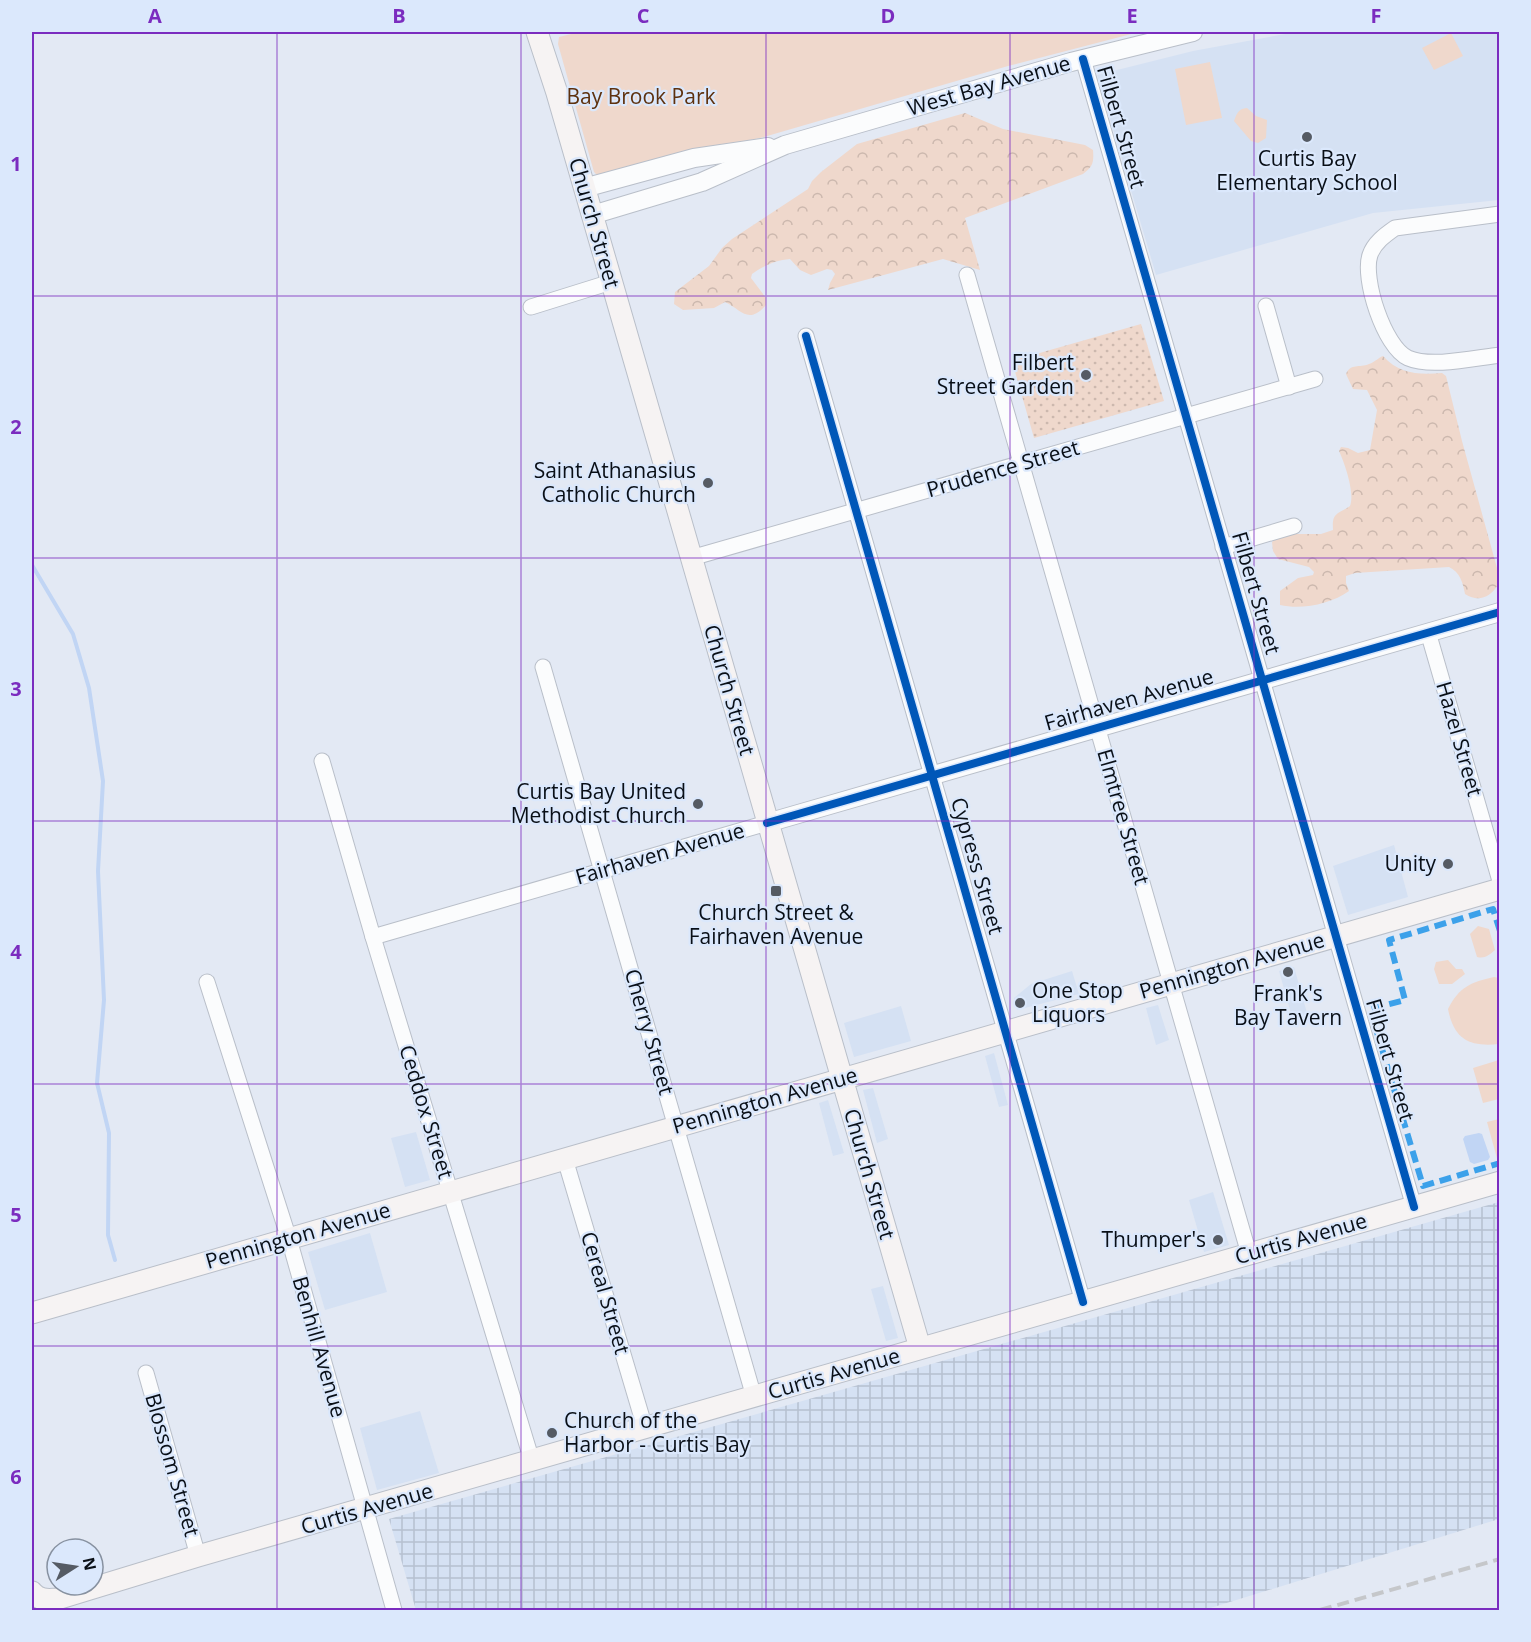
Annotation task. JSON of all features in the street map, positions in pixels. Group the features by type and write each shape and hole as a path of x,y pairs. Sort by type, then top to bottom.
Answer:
{"main road":[{"name":"Church Street","path":"541,33 920,1348"},
{"name":"Pennington Avenue","path":"32,1313 1500,889"},
{"name":"Curtis Avenue","path":"33,1597 57,1599 198,1556 1500,1182"},
{"path":"32,1320 159,1276"}],"street":[{"name":"West Bay Avenue","path":"592,215 702,182 785,145 1083,59 1193,32"},
{"name":"Filbert Street","path":"1083,59 1414,1207"},
{"name":"West Bay Avenue","path":"585,188 694,158 785,145"},
{"path":"1500,214 1404,226 1384,235 1371,252 1368,261 1370,281 1381,322 1391,344 1400,353 1423,362 1500,355"},
{"name":"Elmtree Street","path":"967,275 1249,1254"},
{"path":"531,306 611,282"},
{"path":"1266,306 1289,387"},
{"name":"Cypress Street","path":"806,336 1083,1302"},
{"name":"Prudence Street","path":"691,558 1315,379"},
{"path":"1223,547 1294,526"},
{"name":"Fairhaven Avenue","path":"373,937 1500,612"},
{"name":"Hazel Street","path":"1428,632 1500,881"},
{"name":"Cherry Street","path":"543,668 754,1397"},
{"name":"Ceddox Street","path":"322,761 532,1461"},
{"name":"Benhill Avenue","path":"207,982 289,1239 394,1611"},
{"name":"Cereal Street","path":"566,1159 645,1428"},
{"name":"Blossom Street","path":"146,1374 198,1556"}],"shaded area":[{"name":"Curtis Bay Elementary School","path":"1296,32 1499,32 1499,200 1373,213 1156,275 1097,75 1193,51"},
{"path":"1394,845 1408,897 1348,915 1333,866"},
{"path":"1294,967 1309,1020 1294,1024 1279,971"},
{"path":"1072,971 1079,994 1017,1010 1014,998 1031,984"},
{"path":"1158,1005 1169,1040 1156,1045 1146,1008"},
{"path":"901,1006 911,1041 854,1057 844,1023"},
{"path":"994,1053 1008,1105 999,1107 985,1056"},
{"path":"873,1088 888,1139 877,1143 863,1090"},
{"path":"828,1100 844,1153 833,1156 819,1103"},
{"path":"416,1132 430,1180 405,1187 391,1138"},
{"path":"1213,1192 1229,1245 1204,1252 1189,1200"},
{"path":"1499,1202 1499,1519 1204,1610 416,1610 389,1519"},
{"path":"370,1233 387,1292 325,1310 308,1252"},
{"path":"883,1286 898,1338 886,1341 871,1289"},
{"path":"420,1411 439,1473 377,1490 360,1428"}],"green space":[{"name":"Bay Brook Park","path":"579,32 1139,32 1008,66 760,138 692,151 599,177 594,172 558,44 559,37"},
{"path":"1451,33 1463,56 1434,70 1422,48"},
{"path":"1210,62 1222,118 1186,125 1175,69"},
{"path":"1247,108 1256,116 1267,120 1266,138 1258,143 1251,141 1234,121 1238,112"},
{"path":"965,113 1003,129 1085,145 1093,150 1092,164 1083,174 965,218 980,270 943,259 828,290 835,274 832,270 827,269 811,275 800,270 790,259 770,264 752,274 751,278 766,298 766,305 754,314 745,314 725,302 714,308 683,310 674,304 675,292 709,266 732,239 808,189 821,172 857,144"},
{"name":"Filbert Street Garden","path":"1141,324 1164,401 1034,438 1012,361"},
{"path":"1383,356 1403,370 1425,374 1442,373 1446,376 1497,568 1498,585 1488,595 1475,598 1465,594 1458,575 1449,567 1355,573 1346,576 1349,591 1342,596 1307,606 1280,605 1280,591 1298,578 1313,575 1314,572 1309,567 1278,559 1273,551 1272,542 1281,534 1321,534 1333,530 1335,517 1350,506 1350,486 1339,451 1341,447 1358,453 1370,450 1377,410 1367,390 1353,389 1346,374 1353,367 1369,364"},
{"path":"1478,926 1489,929 1495,950 1482,957 1477,957 1470,934"},
{"path":"1448,960 1456,969 1462,969 1465,974 1452,984 1439,984 1434,969 1436,962"},
{"path":"1494,977 1499,978 1499,1044 1472,1042 1465,1039 1454,1028 1448,1009 1457,995 1466,987"},
{"path":"1499,1060 1499,1099 1483,1103 1473,1068"},
{"path":"1499,1119 1500,1162 1498,1162 1487,1122"}],"water":[{"path":"1482,1134 1490,1157 1488,1160 1474,1164 1470,1162 1463,1139 1465,1136"}],"waterway":[{"path":"32,565 73,634 89,688 103,781 98,871 104,1000 97,1083 109,1133 108,1235 115,1260"}],"railway":[{"path":"1320,1610 1500,1559"}],"marked path":[{"path":"1500,931 1493,909 1389,940 1405,1000 1370,1009 1423,1186 1500,1163"}],"cycle path":[{"path":"1083,59 1414,1207"},
{"path":"806,336 1083,1302"},
{"path":"767,823 1500,612"}],"place":[{"name":"Curtis Bay Elementary School","path":"1307,137"},
{"name":"Filbert Street Garden","path":"1086,375"},
{"name":"Saint Athanasius Catholic Church","path":"708,483"},
{"name":"Curtis Bay United Methodist Church","path":"698,804"},
{"name":"Unity","path":"1448,864"},
{"name":"Church Street & Fairhaven Avenue","path":"776,891"},
{"name":"Frank's Bay Tavern","path":"1288,972"},
{"name":"One Stop Liquors","path":"1020,1003"},
{"name":"Thumper's","path":"1218,1240"},
{"name":"Church of the Harbor - Curtis Bay","path":"552,1433"}]}
